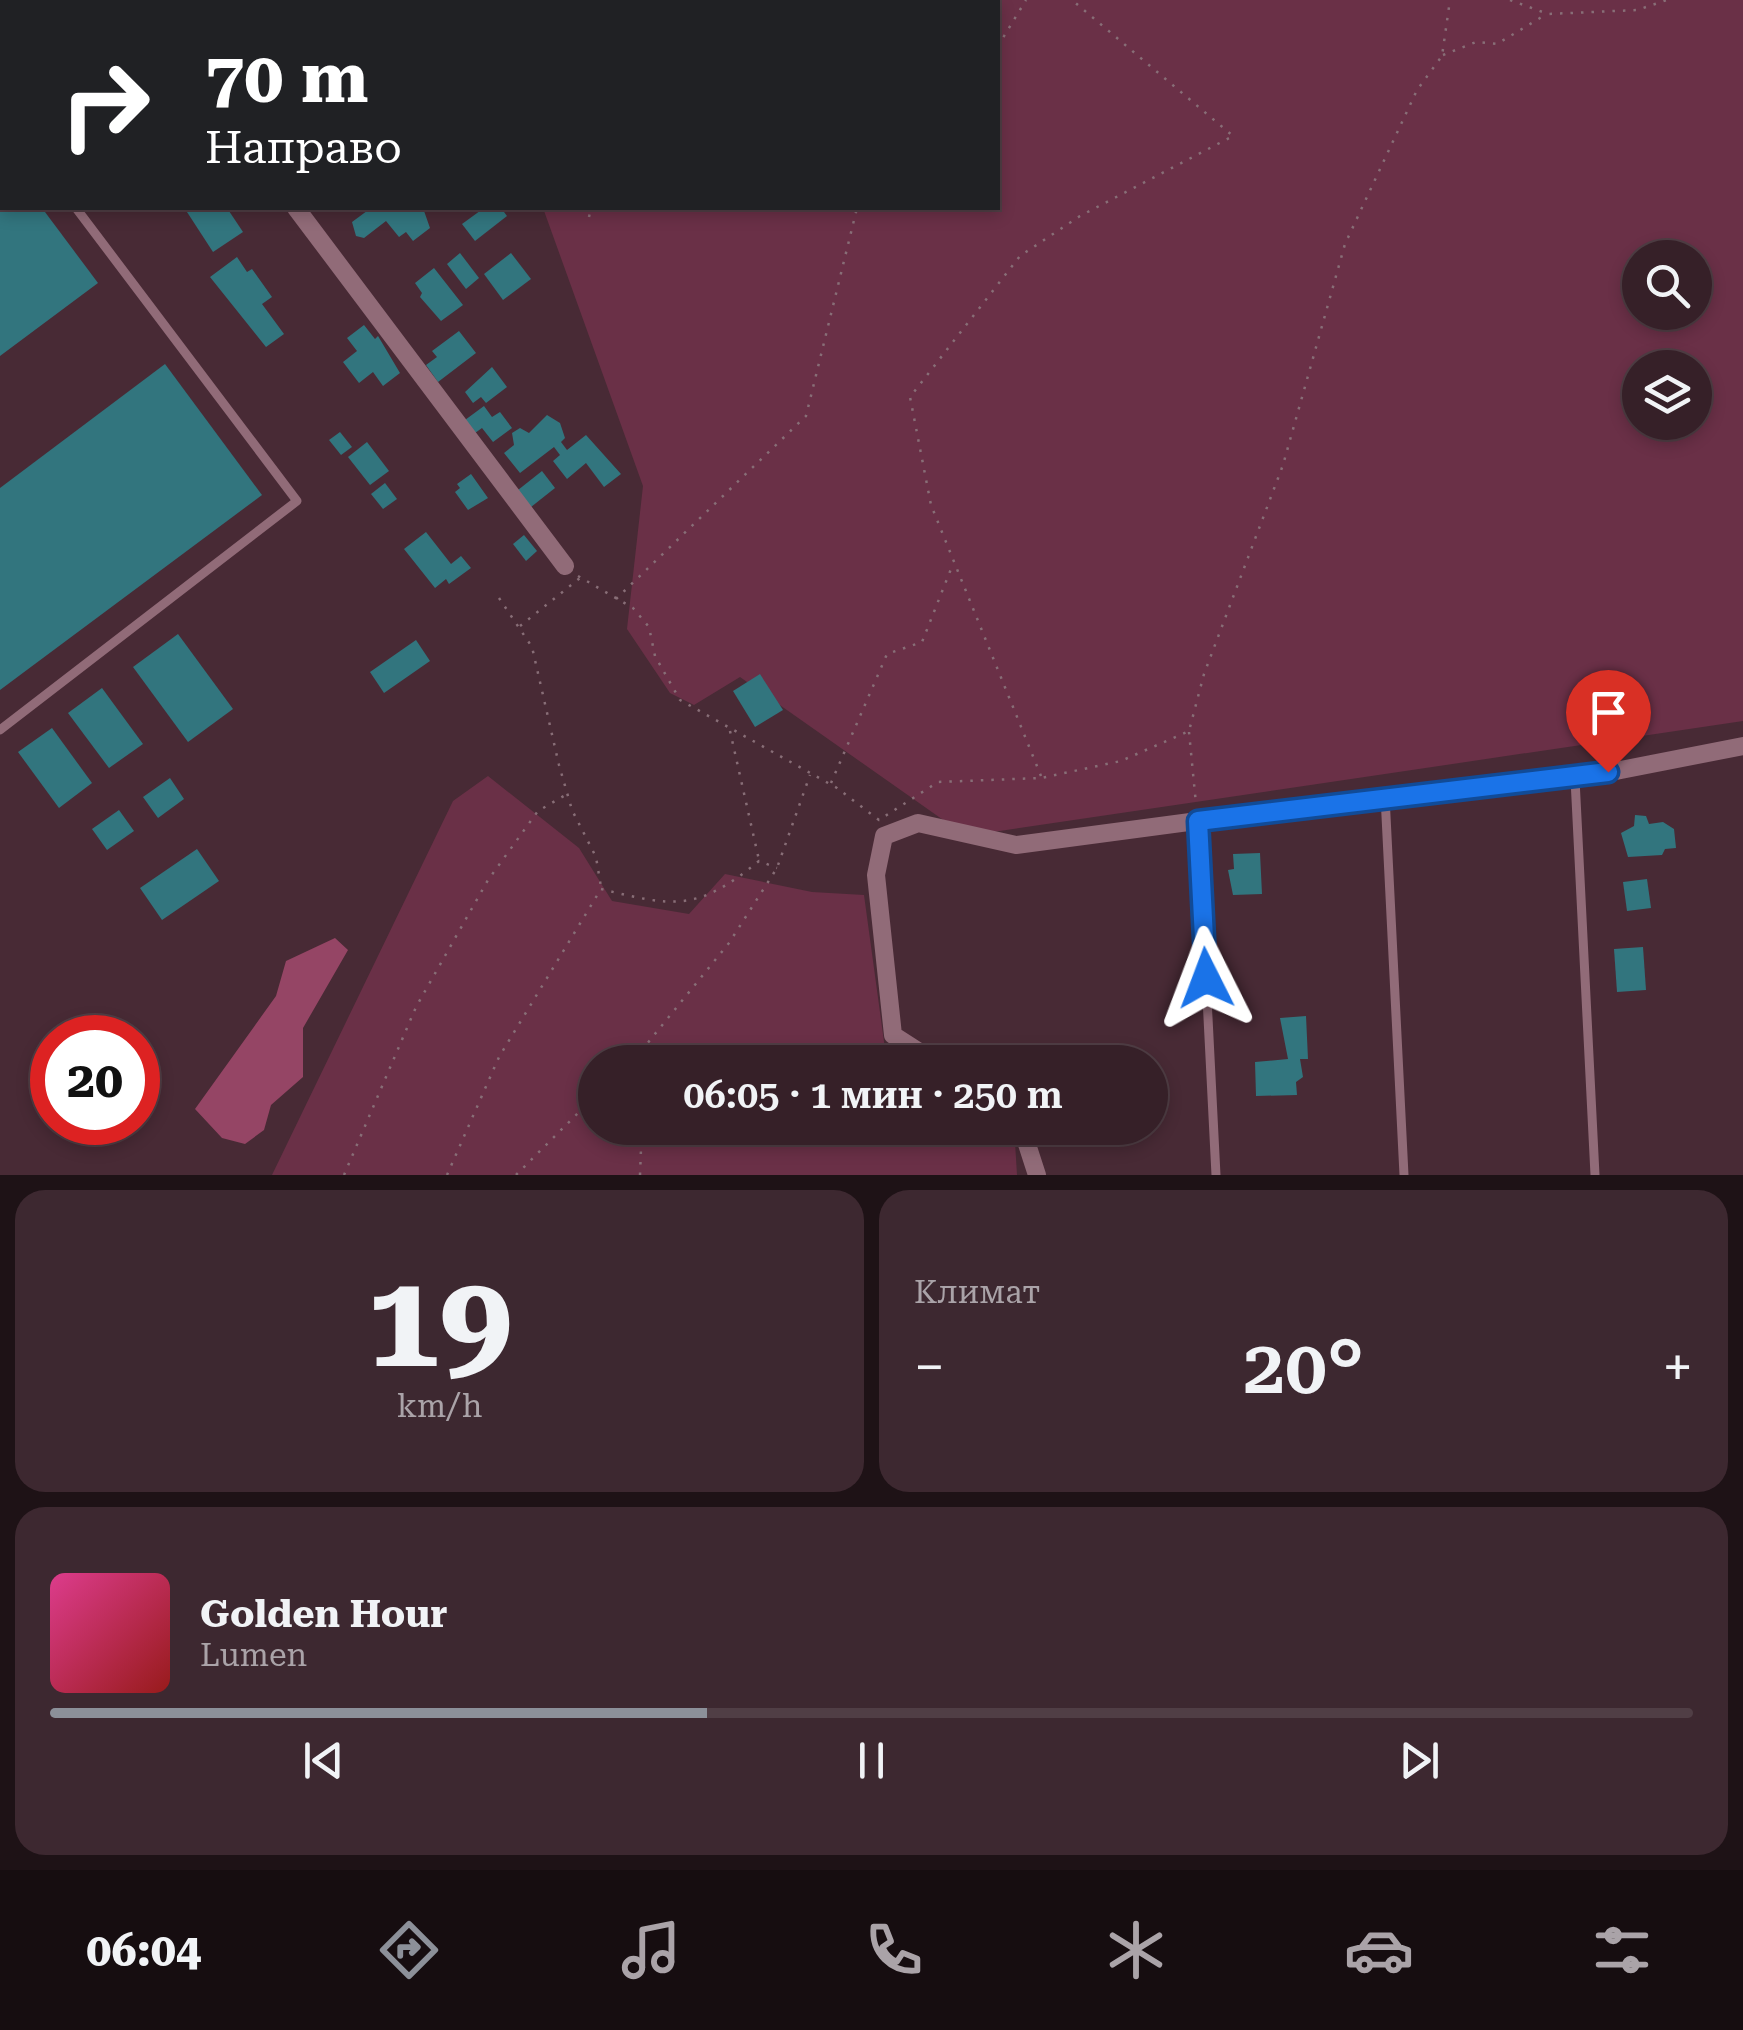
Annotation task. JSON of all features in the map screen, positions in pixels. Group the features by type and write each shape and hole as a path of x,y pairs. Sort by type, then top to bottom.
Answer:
{"street":[{"path":"298,210 565,566"},
{"path":"908,1045 893,1036 876,875 884,836 918,823 1016,844 1385,796 1575,779 1743,746"},
{"path":"1027,1145 1037,1175"}],"lane":[{"path":"0,730 297,501 78,210"},
{"path":"1575,779 1595,1175"},
{"path":"1385,796 1404,1175"},
{"path":"1198,821 1216,1175"}],"path":[{"path":"1000,43 1026,0"},
{"path":"1041,778 931,505 910,397 1020,256 1080,216 1232,136 1072,0"},
{"path":"1198,821 1189,730 1204,674 1283,464 1345,244 1418,90 1442,56 1450,0"},
{"path":"1514,0 1548,14 1638,10 1668,0"},
{"path":"1442,56 1476,42 1497,44 1548,14"},
{"path":"588,218 591,210"},
{"path":"615,600 806,416 857,210"},
{"path":"830,784 888,654 922,642 954,562"},
{"path":"565,566 633,608 649,627 655,656 680,700 837,788 879,820 938,782 1041,778 1121,761 1189,730"},
{"path":"519,627 581,578"},
{"path":"448,1175 499,1057 601,889 596,857 572,810 532,647 500,598"},
{"path":"730,730 759,861"},
{"path":"646,1045 729,943 777,868 810,774"},
{"path":"344,1175 416,1007 488,880 538,812 569,793"},
{"path":"759,861 777,868"},
{"path":"601,889 665,904 696,899 736,880 759,861"},
{"path":"516,1175 578,1113"},
{"path":"640,1175 643,1145"}],"shaded area":[{"path":"1000,0 1743,0 1743,721 966,836 740,677 694,705 670,693 627,629 643,486 544,210 1000,210"},
{"path":"488,776 579,848 612,901 689,914 725,874 812,892 864,895 884,1045 578,1045 578,1145 1015,1145 1017,1175 272,1175 453,801"},
{"path":"335,938 348,950 303,1028 303,1077 271,1105 264,1130 245,1144 222,1138 195,1109 276,996 286,961"}],"building":[{"path":"0,210 43,210 98,283 0,356"},
{"path":"228,210 243,232 213,252 187,212"},
{"path":"368,210 424,210 430,228 413,241 406,232 399,237 386,221 364,238 356,236 352,222"},
{"path":"481,210 502,210 507,216 475,241 462,224"},
{"path":"460,253 479,278 466,289 447,264"},
{"path":"511,253 531,279 503,300 484,274"},
{"path":"237,257 247,272 252,269 272,297 262,304 284,334 266,347 210,277"},
{"path":"434,268 463,305 441,321 420,297 422,293 415,283"},
{"path":"364,325 375,339 378,336 400,373 383,386 373,372 359,383 343,362 357,351 347,338"},
{"path":"459,331 476,353 438,382 426,365 437,357 432,351"},
{"path":"165,364 262,495 0,690 0,488"},
{"path":"492,367 507,387 486,403 481,397 473,403 465,392"},
{"path":"484,406 492,417 500,412 512,428 493,442 482,428 475,433 465,420"},
{"path":"547,415 560,423 565,438 561,442 567,450 586,435 621,474 604,487 586,463 567,479 553,461 560,455 554,447 520,473 504,453 514,445 512,433 520,428 529,433"},
{"path":"340,432 352,447 341,455 329,440"},
{"path":"367,442 389,471 370,485 348,457"},
{"path":"542,471 555,488 531,507 518,490"},
{"path":"471,474 488,498 468,510 455,492 460,488 457,484"},
{"path":"385,483 397,499 383,509 371,494"},
{"path":"426,532 451,564 461,556 471,568 449,584 446,579 435,588 404,549"},
{"path":"524,535 537,551 526,561 513,544"},
{"path":"178,634 233,709 188,742 133,667"},
{"path":"416,640 430,661 384,693 370,672"},
{"path":"760,674 783,710 755,727 733,691"},
{"path":"102,688 143,744 109,768 68,713"},
{"path":"52,728 92,783 59,808 18,752"},
{"path":"170,778 184,799 158,818 143,797"},
{"path":"119,810 134,831 107,850 92,829"},
{"path":"1635,815 1646,816 1649,824 1663,822 1674,829 1676,848 1665,849 1662,855 1628,857 1621,833 1634,826"},
{"path":"197,849 219,881 162,920 140,888"},
{"path":"1260,853 1262,894 1233,895 1228,870 1234,869 1233,854"},
{"path":"1647,879 1651,908 1627,911 1623,882"},
{"path":"1643,947 1646,990 1617,992 1614,949"},
{"path":"1306,1016 1308,1059 1300,1059 1303,1077 1296,1082 1297,1095 1256,1096 1255,1062 1288,1059 1280,1018"}],"route":[{"path":"1206,978 1198,821 1385,796 1575,779 1608,772"}]}
